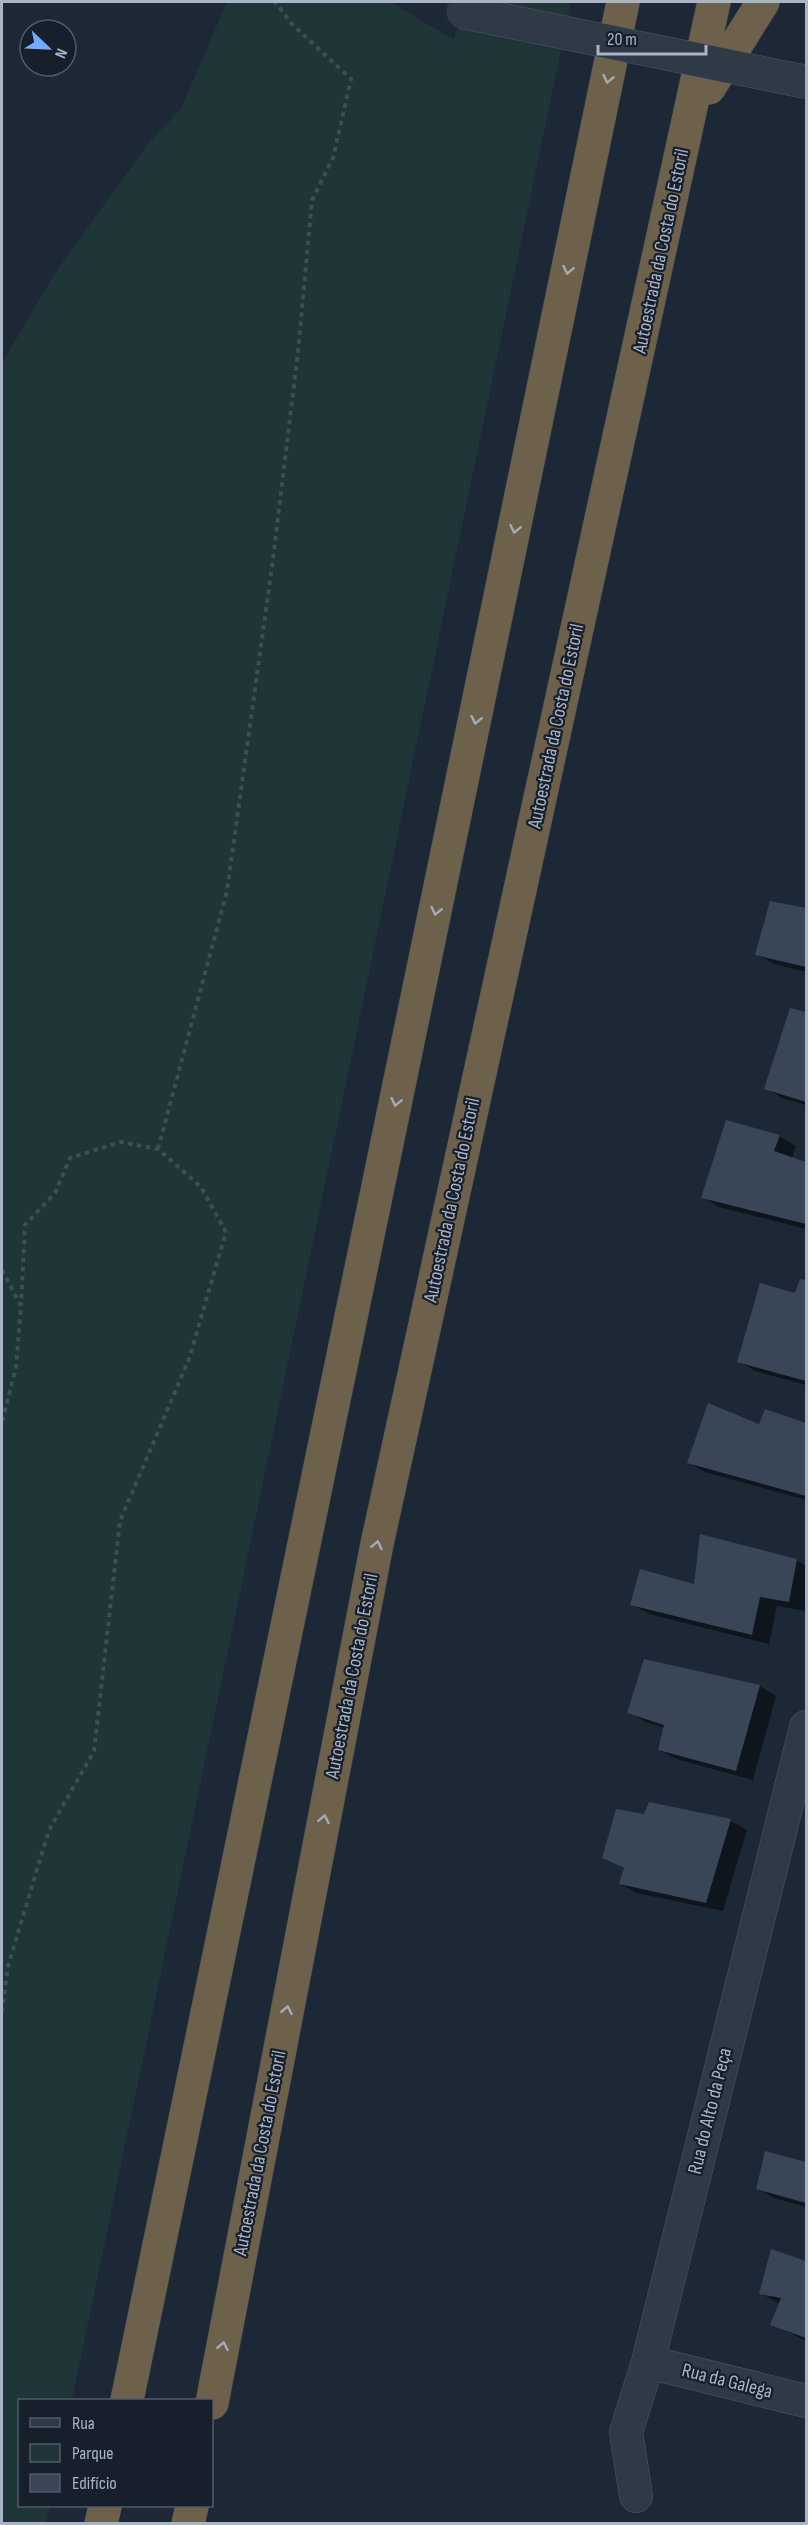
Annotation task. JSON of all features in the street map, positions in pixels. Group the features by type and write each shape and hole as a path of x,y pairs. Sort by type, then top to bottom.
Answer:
{"highway":[{"path":"127,2399 624,2"},
{"name":"Autoestrada da Costa do Estoril","path":"213,2399 377,1544 714,2"},
{"path":"690,117 763,2"},
{"path":"101,2523 105,2507"},
{"path":"188,2523 192,2507"}],"street":[{"path":"463,12 807,82"},
{"name":"Rua do Alto da Peça","path":"636,2496 626,2432 648,2362 807,1727"},
{"name":"Rua da Galega","path":"648,2362 807,2401"}],"path":[{"path":"158,1149 227,891 273,559 298,352 312,200 333,158 351,79 292,24 275,2"},
{"path":"2,1422 16,1367 25,1225 55,1192 70,1158 121,1142 158,1149 201,1187 226,1232 189,1359 120,1521 94,1751 49,1830 8,1966 2,2012"},
{"path":"2,1270 21,1306"}],"green space":[{"path":"227,2 391,2 454,40 463,2 571,2 72,2399 18,2399 18,2507 50,2507 46,2523 2,2524 2,363 55,273 150,141 181,109"}],"building":[{"path":"770,901 806,908 806,967 755,955"},
{"path":"790,1008 806,1012 806,1102 764,1089"},
{"path":"726,1120 780,1135 774,1151 806,1162 806,1224 701,1198"},
{"path":"800,1279 806,1280 806,1381 737,1362 760,1283 795,1293"},
{"path":"708,1403 759,1424 765,1409 806,1423 806,1496 687,1463"},
{"path":"700,1534 797,1559 789,1602 760,1597 752,1635 630,1605 640,1569 694,1584"},
{"path":"644,1659 760,1685 736,1771 658,1750 664,1725 627,1713"},
{"path":"649,1802 731,1819 706,1903 619,1884 624,1868 602,1858 616,1809 644,1814"},
{"path":"765,2151 806,2162 806,2203 756,2189"},
{"path":"771,2249 806,2261 806,2338 770,2325 781,2298 759,2294"}]}
